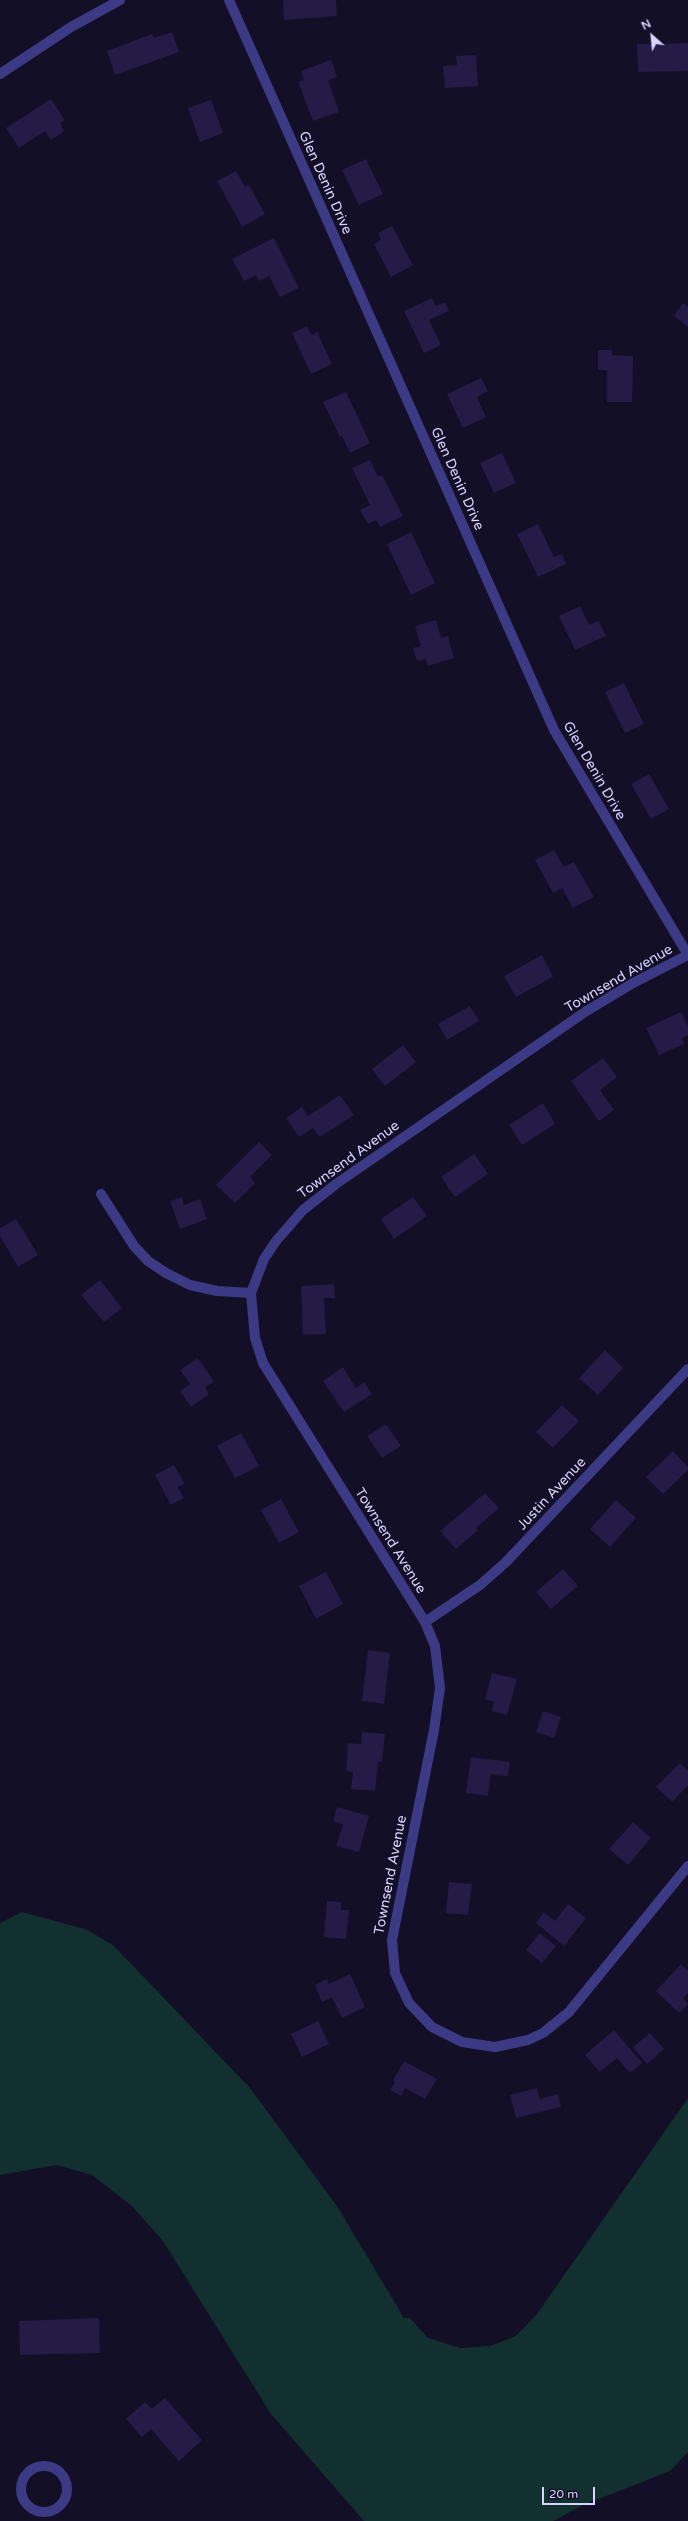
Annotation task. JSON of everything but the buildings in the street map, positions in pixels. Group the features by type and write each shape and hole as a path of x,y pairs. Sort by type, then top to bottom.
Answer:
{"street":[{"path":"0,74 71,27 120,0"},
{"name":"Glen Denin Drive","path":"229,0 554,730 688,955"},
{"name":"Townsend Avenue","path":"688,955 633,983 585,1012 336,1184 303,1210 276,1242 264,1259 251,1293 255,1338 263,1363 425,1622 435,1646 440,1688 434,1730 392,1940 395,1973 406,1998 420,2016 446,2036 478,2046 512,2045 543,2033 569,2012 688,1866"},
{"path":"100,1194 134,1246 148,1261 166,1273 190,1285 217,1291 251,1293"},
{"name":"Justin Avenue","path":"425,1622 480,1585 506,1562 688,1369"},
{"path":"48,2466 61,2473 65,2479 67,2494 60,2506 46,2517 31,2508 22,2496 21,2488 23,2481 33,2469 48,2466"}],"green space":[{"path":"22,1912 88,1930 114,1946 250,2088 337,2206 404,2318 410,2318 428,2338 461,2348 490,2346 516,2336 537,2314 688,2098 688,2452 670,2471 583,2505 553,2521 364,2521 271,2414 163,2241 132,2206 92,2175 56,2165 0,2175 0,1923"}]}
